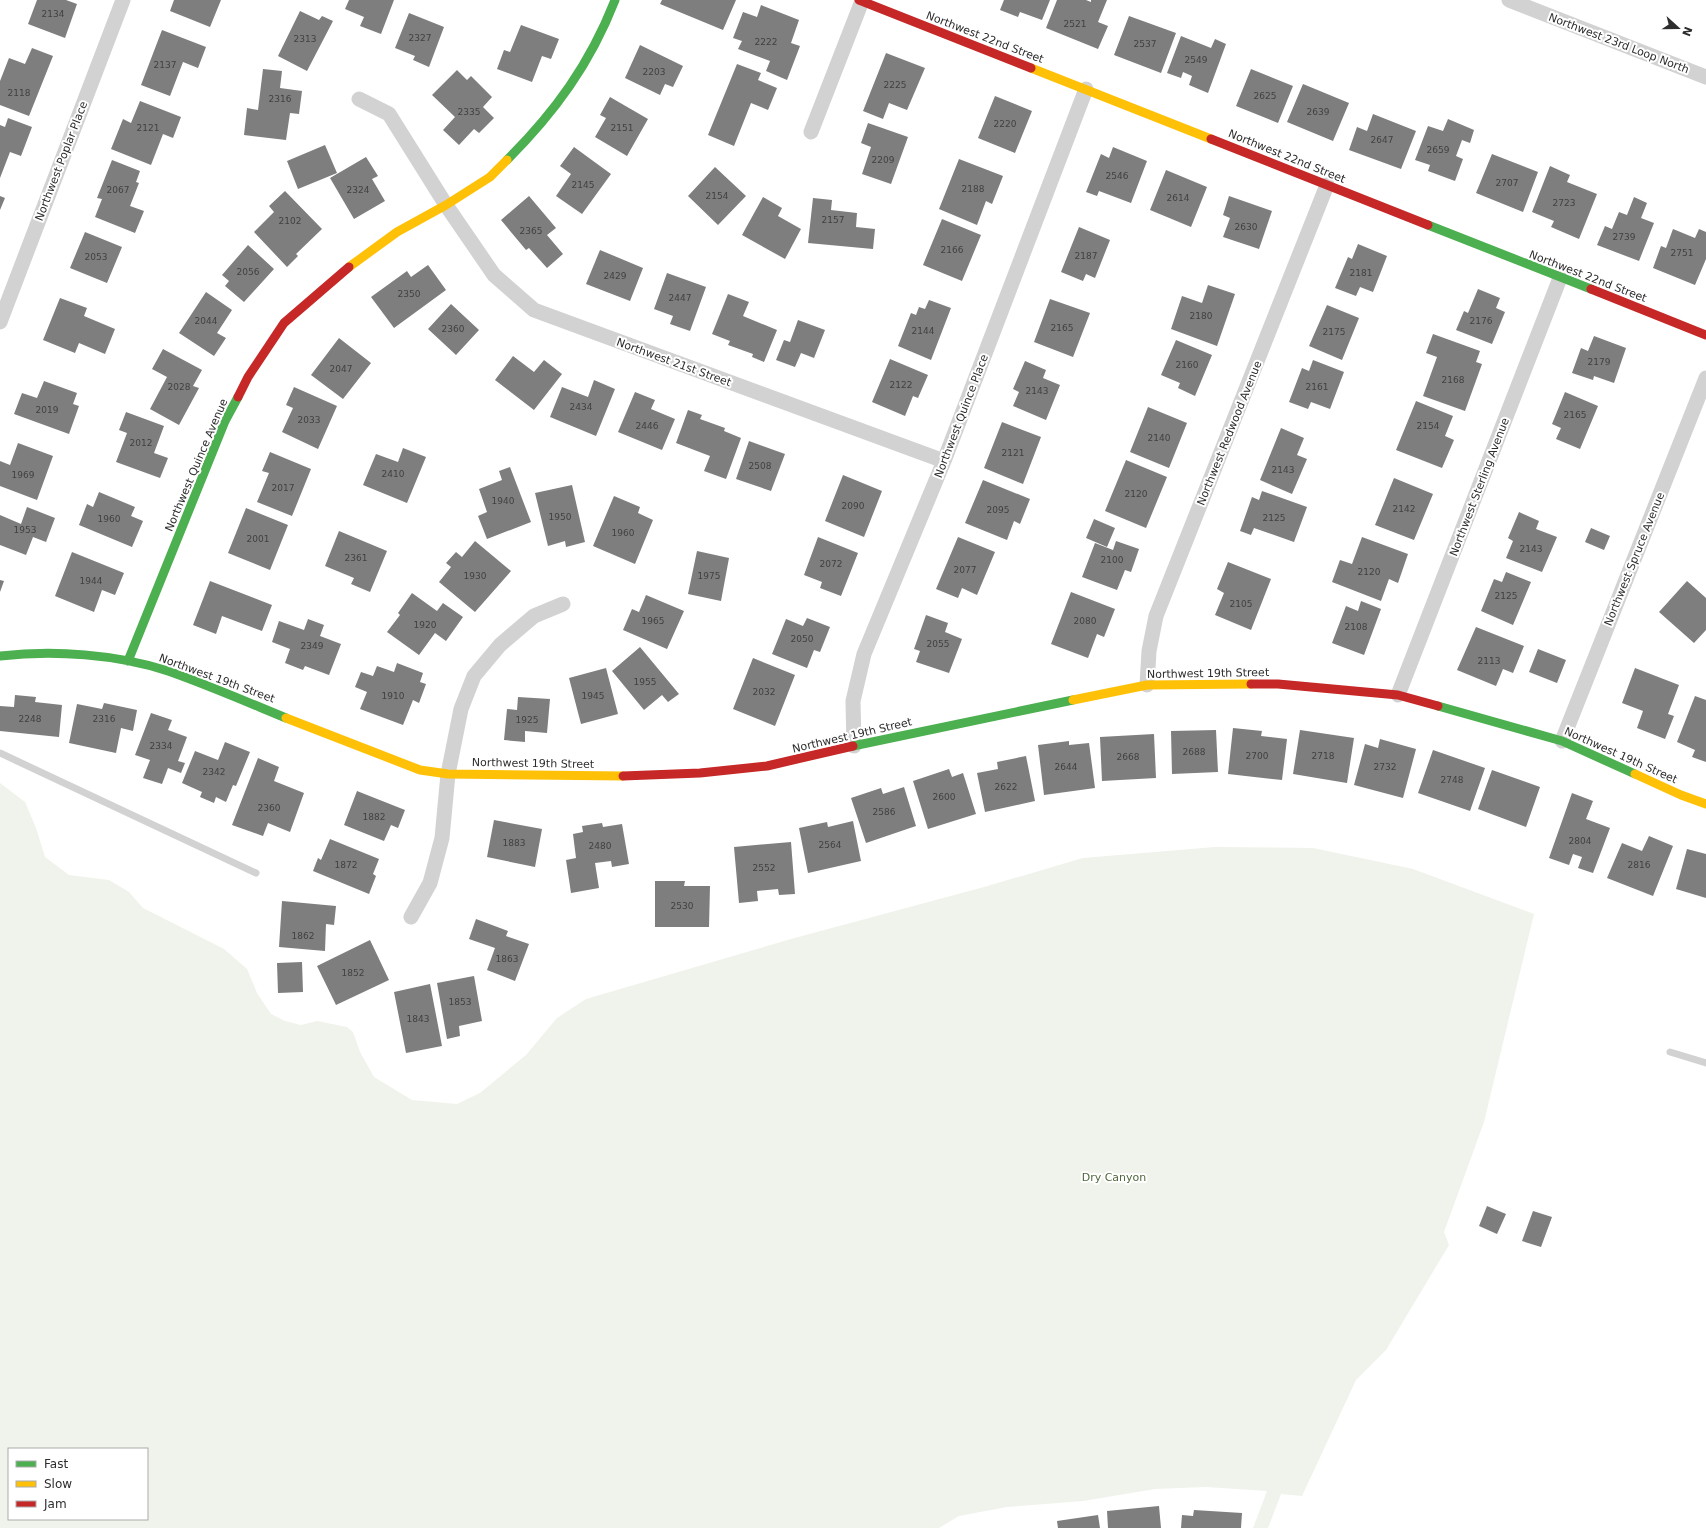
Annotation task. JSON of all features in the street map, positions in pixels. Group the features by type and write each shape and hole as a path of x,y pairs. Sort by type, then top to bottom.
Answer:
{"street":[{"name":"Northwest Poplar Place","path":"0,322 123,0"},
{"name":"Northwest Quince Avenue","path":"128,661 225,421 248,377 284,323 340,273 397,232 446,205 490,177 534,133 569,89 603,31 615,0"},
{"name":"Northwest 23rd Loop North","path":"1509,0 1706,77"},
{"name":"Northwest 22nd Street","path":"860,1 1706,335"},
{"path":"811,132 860,1"},
{"name":"Northwest Quince Place","path":"854,746 853,701 864,654 944,461 1086,89"},
{"name":"Northwest 21st Street","path":"359,99 389,114 446,205 494,275 534,310 944,461"},
{"name":"Northwest Redwood Avenue","path":"1147,685 1149,652 1156,616 1327,185"},
{"name":"Northwest Sterling Avenue","path":"1398,695 1560,278"},
{"name":"Northwest Spruce Avenue","path":"1562,741 1706,378"},
{"path":"411,917 430,883 442,838 448,774 461,709 474,676 500,645 534,616 563,604"},
{"name":"Northwest 19th Street","path":"0,656 12,654 71,654 128,661 167,671 420,770 448,774 632,776 700,773 767,766 854,746 1147,685 1278,684 1398,695 1562,741 1681,795 1706,804"}],"lane":[{"path":"0,753 256,873"},
{"path":"1670,1052 1706,1063"}],"green space":[{"name":"Dry Canyon","path":"0,783 25,802 36,828 45,857 69,875 109,880 129,892 143,908 224,949 247,969 257,993 271,1014 285,1021 301,1025 317,1021 347,1027 353,1032 360,1052 374,1077 412,1100 457,1104 480,1093 526,1055 557,1018 586,999 791,939 984,887 1083,858 1215,847 1313,848 1413,869 1534,914 1484,1122 1444,1232 1449,1245 1386,1350 1356,1380 1302,1496 1281,1494 1268,1528 1253,1528 1267,1491 1206,1487 1155,1489 1083,1501 1007,1507 959,1516 939,1528 0,1528"}],"building":[{"path":"37,0 66,0 77,4 65,38 28,24"},
{"path":"174,0 221,0 210,27 170,11"},
{"path":"349,0 394,0 381,34 360,26 364,17 345,9"},
{"path":"662,0 736,0 723,30 660,4"},
{"path":"1004,0 1050,0 1042,20 1020,12 1018,17 1000,10"},
{"path":"1057,0 1086,0 1091,2 1091,0 1107,0 1098,22 1108,26 1098,49 1046,28"},
{"path":"761,5 799,20 791,43 800,46 787,80 766,71 770,61 738,49 742,41 733,38 743,12 757,17"},
{"path":"300,11 319,20 322,16 333,21 307,71 278,56"},
{"path":"409,13 444,27 429,67 413,60 415,56 395,48"},
{"path":"1129,16 1176,33 1161,73 1114,55"},
{"path":"521,25 559,39 551,59 542,56 532,82 497,69 504,50 510,52"},
{"path":"162,30 206,47 198,68 183,62 170,96 141,85"},
{"path":"1181,36 1211,48 1215,39 1226,44 1208,93 1189,85 1192,76 1183,72 1181,78 1167,73"},
{"path":"640,45 683,66 673,87 665,84 660,95 625,78"},
{"path":"32,48 53,56 29,116 0,105 0,81 9,58 25,64"},
{"path":"886,53 925,68 907,110 889,103 883,119 863,111"},
{"path":"737,64 761,73 758,80 777,88 768,110 751,103 734,146 708,135"},
{"path":"263,69 282,71 280,88 302,91 299,114 290,113 286,140 244,135 247,108 258,110"},
{"path":"1251,69 1293,86 1278,123 1236,106"},
{"path":"457,70 467,80 471,76 492,97 483,107 494,118 479,133 474,129 459,145 443,130 455,117 432,95"},
{"path":"1303,84 1349,103 1333,141 1287,122"},
{"path":"995,96 1032,111 1015,153 978,138"},
{"path":"610,97 648,119 627,156 595,137 606,118 600,115"},
{"path":"140,101 181,117 173,138 163,134 151,165 111,149 123,119 131,123"},
{"path":"1373,114 1416,131 1401,169 1349,150 1357,127 1367,131"},
{"path":"8,118 32,127 21,156 10,152 0,178 0,125 5,127"},
{"path":"1448,119 1474,130 1470,143 1462,140 1456,156 1463,159 1455,181 1428,171 1430,165 1415,160 1428,126 1443,131"},
{"path":"868,123 908,137 891,184 862,174 871,147 861,143"},
{"path":"325,145 337,173 298,189 287,161"},
{"path":"574,147 611,174 582,214 556,196 571,174 560,166"},
{"path":"1113,147 1147,161 1131,203 1099,191 1097,196 1086,192 1101,154 1109,158"},
{"path":"1492,154 1538,172 1523,212 1476,193"},
{"path":"366,157 378,176 372,179 385,201 354,219 330,178"},
{"path":"959,159 1003,176 992,204 986,201 977,225 939,209"},
{"path":"112,160 140,171 136,182 139,183 130,206 144,211 135,233 95,217 102,199 97,198"},
{"path":"1550,166 1570,175 1567,182 1597,194 1579,239 1551,227 1554,221 1532,212"},
{"path":"715,167 746,196 718,225 688,196"},
{"path":"1166,170 1207,187 1191,227 1150,210"},
{"path":"285,191 322,229 296,254 298,256 287,267 254,232 274,212 269,206"},
{"path":"0,196 5,198 0,210"},
{"path":"529,196 556,228 547,235 563,254 547,268 529,248 526,250 501,220"},
{"path":"1229,196 1272,211 1259,249 1223,237 1230,218 1223,215"},
{"path":"763,197 782,208 778,216 801,229 785,259 742,235"},
{"path":"1634,197 1647,203 1641,218 1654,223 1639,261 1597,245 1605,226 1612,229 1619,212 1627,215"},
{"path":"813,198 832,200 831,210 857,213 856,227 875,229 873,249 808,243"},
{"path":"942,219 981,235 962,281 923,265"},
{"path":"1079,227 1110,240 1095,278 1086,274 1083,281 1061,272"},
{"path":"1673,229 1695,238 1699,229 1706,232 1706,259 1695,285 1653,268 1661,246 1666,248"},
{"path":"85,232 122,247 107,283 70,268"},
{"path":"1358,244 1387,256 1373,292 1360,287 1356,296 1335,288 1348,257 1352,259"},
{"path":"248,245 274,269 244,302 225,286 229,281 222,275"},
{"path":"600,250 643,268 630,301 586,284"},
{"path":"428,265 446,290 394,328 371,297 407,271 411,277"},
{"path":"667,273 706,287 690,331 670,324 673,316 654,309"},
{"path":"1208,285 1235,294 1217,346 1171,329 1182,296 1202,303"},
{"path":"1478,289 1500,298 1496,308 1505,312 1492,344 1456,330 1464,311 1468,313"},
{"path":"206,292 232,310 217,333 226,338 214,356 179,333"},
{"path":"728,294 749,302 743,316 777,330 764,362 752,357 753,354 728,345 730,341 712,334"},
{"path":"60,298 87,308 84,316 115,329 105,354 79,343 75,353 43,340"},
{"path":"1050,299 1090,313 1073,357 1034,342"},
{"path":"929,300 951,308 931,360 898,346 911,313 916,315 919,307 925,309"},
{"path":"451,304 479,330 456,355 428,329"},
{"path":"1327,305 1359,318 1342,360 1309,346"},
{"path":"798,320 825,330 814,358 801,353 795,367 776,360 784,340 790,342"},
{"path":"1433,334 1480,351 1476,362 1482,364 1465,411 1423,396 1437,357 1426,353"},
{"path":"1594,336 1626,348 1614,383 1594,376 1593,380 1572,373 1581,348 1588,351"},
{"path":"339,338 371,363 343,399 311,375"},
{"path":"1176,340 1212,355 1195,396 1178,388 1180,383 1161,375"},
{"path":"163,349 202,370 193,386 199,388 179,425 150,409 167,377 152,369"},
{"path":"513,356 534,372 544,360 562,374 534,410 495,380"},
{"path":"890,359 928,375 918,398 913,396 905,416 872,402"},
{"path":"1313,360 1344,372 1330,409 1311,402 1308,409 1289,402 1302,368 1309,371"},
{"path":"1025,361 1046,370 1043,378 1060,385 1046,420 1013,406 1019,392 1013,389"},
{"path":"594,380 615,389 596,436 550,417 562,387 588,397"},
{"path":"44,381 77,393 73,404 79,406 69,434 14,414 22,393 37,398"},
{"path":"294,387 337,406 318,449 282,432 293,408 286,405"},
{"path":"635,392 655,400 651,409 675,419 662,450 618,432"},
{"path":"1565,392 1598,406 1580,449 1556,439 1561,428 1552,424"},
{"path":"1416,401 1453,416 1445,436 1454,440 1442,468 1396,450"},
{"path":"1148,407 1187,423 1169,468 1130,452"},
{"path":"688,410 702,415 700,419 725,428 724,431 741,438 726,479 704,471 710,456 676,443"},
{"path":"126,412 164,426 154,453 168,458 160,478 116,462 127,433 119,430"},
{"path":"1002,422 1041,437 1023,484 984,468"},
{"path":"1281,428 1304,438 1297,455 1307,459 1292,494 1260,480"},
{"path":"749,441 785,454 771,491 736,479"},
{"path":"18,443 53,456 37,500 0,486 0,461 10,465"},
{"path":"403,448 426,457 407,503 363,485 376,454 398,462"},
{"path":"270,452 311,469 292,516 257,502 269,473 262,471"},
{"path":"1126,460 1167,477 1146,528 1105,511"},
{"path":"510,467 531,522 487,539 478,516 487,512 479,489 502,480 499,471"},
{"path":"843,475 882,491 864,537 825,521"},
{"path":"1394,478 1433,494 1414,540 1375,525"},
{"path":"983,480 1030,499 1020,524 1014,521 1007,540 965,523"},
{"path":"572,485 585,542 566,547 565,541 548,546 535,493"},
{"path":"1262,491 1307,507 1294,542 1254,528 1251,535 1240,531 1252,497 1259,500"},
{"path":"99,492 135,507 131,516 143,521 132,547 79,525 87,504 93,507"},
{"path":"614,496 640,507 638,513 653,520 635,564 593,546"},
{"path":"27,507 55,518 46,542 33,537 26,555 0,545 0,515 21,524"},
{"path":"246,508 288,525 270,570 228,553"},
{"path":"1519,512 1539,521 1536,529 1557,537 1542,572 1506,558 1513,541 1508,538"},
{"path":"1094,519 1115,528 1107,547 1086,538"},
{"path":"1591,528 1610,536 1604,550 1585,542"},
{"path":"339,531 387,551 370,592 351,584 354,578 325,566"},
{"path":"818,537 858,553 841,596 820,588 822,582 804,575"},
{"path":"958,537 995,552 977,595 962,588 958,598 936,589"},
{"path":"1362,537 1408,554 1398,583 1389,579 1381,601 1332,582 1340,560 1352,564"},
{"path":"475,541 511,571 475,612 439,582 451,567 446,563 456,552 462,557"},
{"path":"1116,541 1139,549 1131,572 1125,570 1117,590 1082,577 1095,543 1113,550"},
{"path":"697,551 729,558 721,601 688,594"},
{"path":"72,552 124,573 115,595 102,590 94,612 55,596"},
{"path":"1228,562 1271,579 1251,630 1215,615 1224,593 1217,589"},
{"path":"1506,572 1531,582 1513,625 1481,611 1494,579 1502,582"},
{"path":"0,580 4,581 0,592"},
{"path":"210,581 272,605 262,631 222,616 216,634 193,625"},
{"path":"1687,581 1706,598 1706,630 1694,643 1659,612"},
{"path":"1071,592 1115,609 1104,637 1097,634 1088,658 1051,644"},
{"path":"412,593 437,611 443,603 463,617 446,641 435,633 419,655 387,632 400,615 398,613"},
{"path":"646,595 684,611 667,649 623,630 632,609 639,612"},
{"path":"1361,601 1381,609 1364,655 1332,643 1346,606 1358,611"},
{"path":"926,615 948,623 945,632 962,639 949,673 916,662 920,651 914,649"},
{"path":"807,618 830,627 820,652 814,650 807,668 772,654 786,619 803,626"},
{"path":"308,619 324,625 320,636 341,644 329,675 305,666 303,670 285,663 290,649 272,642 279,621 304,630"},
{"path":"1476,627 1524,646 1513,673 1503,669 1496,686 1457,670"},
{"path":"640,647 679,694 668,702 662,695 644,710 612,671"},
{"path":"1538,649 1566,660 1557,683 1529,672"},
{"path":"753,658 795,675 775,726 733,709"},
{"path":"397,663 423,673 420,682 426,684 419,703 413,700 403,725 360,709 367,692 355,687 361,672 373,676 377,666 394,672"},
{"path":"606,668 618,714 581,724 569,678"},
{"path":"1635,668 1679,685 1668,714 1674,716 1665,739 1637,728 1643,711 1622,703"},
{"path":"15,695 36,697 35,702 62,705 59,737 0,731 0,706 14,707"},
{"path":"1695,696 1706,700 1706,762 1692,757 1695,750 1677,742"},
{"path":"518,697 550,699 547,733 525,731 525,742 504,740 507,709 517,710"},
{"path":"104,703 137,710 133,731 121,728 116,753 69,743 77,704 102,709"},
{"path":"151,713 172,720 168,730 187,737 178,761 185,763 181,773 168,768 162,784 143,778 150,760 135,755"},
{"path":"1233,728 1262,731 1261,736 1287,739 1282,780 1228,774"},
{"path":"1216,730 1218,772 1172,774 1171,731"},
{"path":"1300,730 1354,738 1347,783 1293,774"},
{"path":"1154,734 1156,778 1102,781 1100,737"},
{"path":"1380,739 1416,749 1403,798 1354,785 1365,744 1378,748"},
{"path":"1069,741 1069,745 1089,743 1095,788 1044,795 1038,745"},
{"path":"225,742 250,752 236,786 233,785 226,802 216,797 214,803 200,797 202,792 182,783 195,751 218,760"},
{"path":"1433,750 1485,768 1470,811 1418,793"},
{"path":"1026,756 1035,801 985,812 977,773 998,769 997,762"},
{"path":"258,758 279,767 274,781 304,793 290,832 268,823 263,836 232,825"},
{"path":"949,769 952,777 963,773 976,814 928,829 913,781"},
{"path":"1492,770 1540,787 1526,827 1478,809"},
{"path":"904,787 916,826 866,843 851,798 881,788 883,794"},
{"path":"357,791 405,810 398,828 391,825 384,841 344,825"},
{"path":"1572,793 1593,801 1586,819 1610,828 1593,873 1578,868 1582,857 1573,854 1569,865 1549,858"},
{"path":"494,820 542,829 535,867 487,857"},
{"path":"853,821 861,861 808,873 799,828 827,822 828,827"},
{"path":"602,823 603,827 622,824 629,864 612,867 611,861 595,863 599,888 571,893 566,860 576,858 573,834 583,832 582,826"},
{"path":"1649,836 1673,846 1653,896 1607,878 1622,843 1642,851"},
{"path":"330,839 379,859 373,874 376,876 369,894 313,871 318,858 321,860"},
{"path":"791,842 795,894 779,895 778,889 757,891 758,901 739,903 734,847"},
{"path":"1687,849 1706,854 1706,898 1676,889"},
{"path":"655,881 685,881 684,886 710,886 709,927 655,927"},
{"path":"282,901 336,906 334,925 326,924 325,951 279,947"},
{"path":"476,919 508,931 506,936 529,944 515,981 487,970 495,948 469,939"},
{"path":"370,940 389,980 336,1005 317,966"},
{"path":"302,962 303,992 278,993 277,963"},
{"path":"474,976 482,1021 459,1026 460,1036 447,1039 437,983"},
{"path":"430,984 442,1046 406,1053 394,992"},
{"path":"1487,1206 1506,1214 1497,1234 1479,1226"},
{"path":"1533,1211 1552,1217 1541,1247 1522,1241"},
{"path":"1159,1506 1161,1528 1108,1528 1107,1511"},
{"path":"1194,1510 1242,1513 1241,1528 1181,1528 1182,1515 1193,1516"},
{"path":"1098,1515 1100,1528 1058,1528 1057,1521"}],"traffic: fast":[{"path":"507,160 541,124 570,86 594,45 615,0"},
{"path":"1428,225 1591,289"},
{"path":"128,661 225,421 238,397"},
{"path":"0,656 42,653 85,655 106,657 148,665 183,676 286,718"},
{"path":"853,746 1073,700"},
{"path":"1438,706 1562,741 1635,774"}],"traffic: slow":[{"path":"1031,68 1211,139"},
{"path":"349,267 397,232 446,205 490,177 507,160"},
{"path":"1073,700 1147,685 1251,684"},
{"path":"286,718 420,770 448,774 623,776"},
{"path":"1635,774 1681,795 1706,804"}],"traffic: jam":[{"path":"859,0 1031,68"},
{"path":"1211,139 1428,225"},
{"path":"238,397 248,377 284,323 349,267"},
{"path":"1591,289 1706,335"},
{"path":"1251,684 1278,684 1398,695 1438,706"},
{"path":"623,776 700,773 767,766 853,746"}]}
